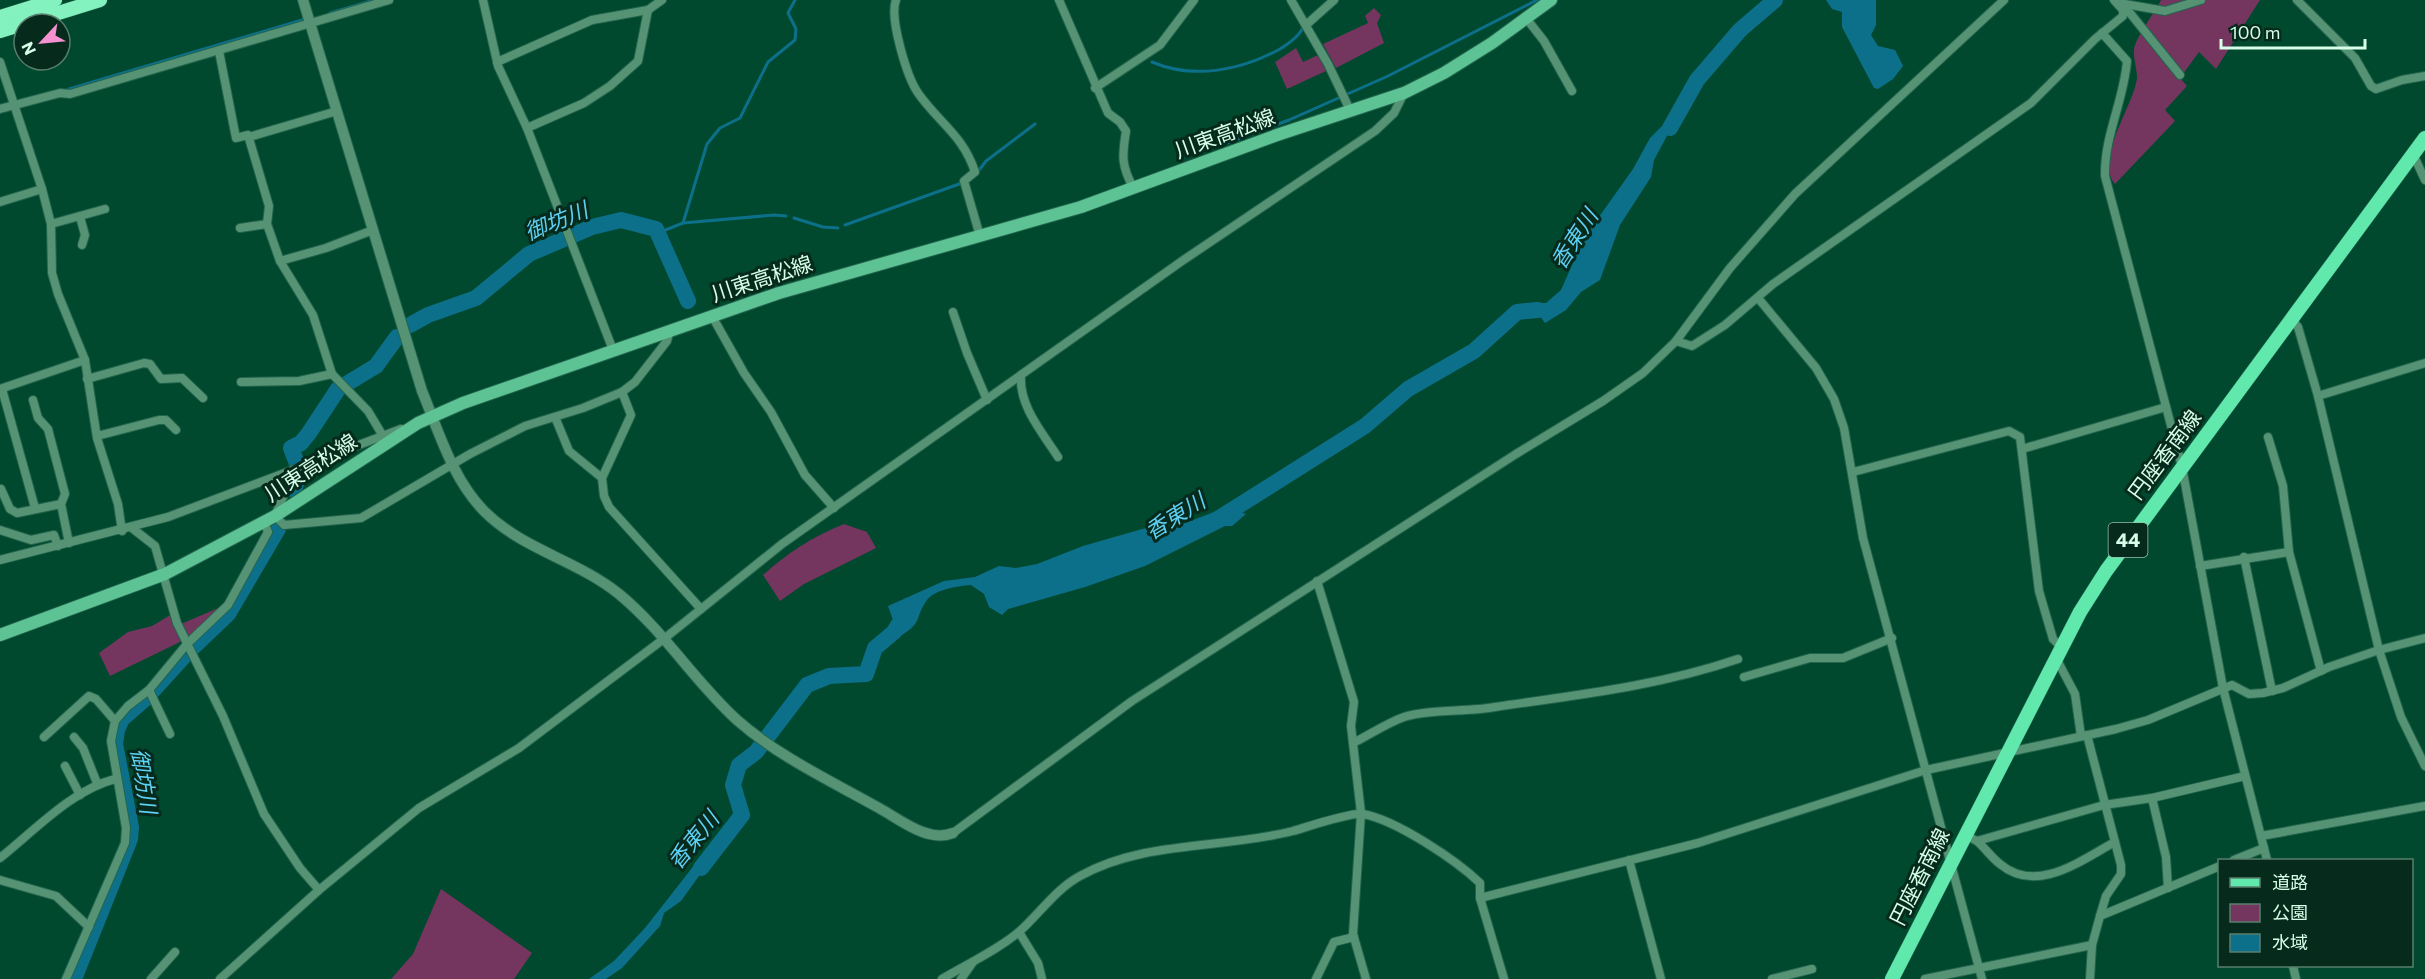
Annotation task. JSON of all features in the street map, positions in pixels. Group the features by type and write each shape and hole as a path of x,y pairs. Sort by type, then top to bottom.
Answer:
{"highway":[{"path":"0,17 55,0"},
{"path":"0,31 99,0"}],"main road":[{"name":"川東高松線","path":"0,635 165,574 269,519 432,416 778,293 980,236 1134,189 1350,110 1404,93 1444,73 1551,0"},
{"name":"円座香南線","path":"1892,979 1950,864 1971,838 2010,750 2059,653 2106,571 2425,138"}],"street":[{"path":"303,0 422,391 453,465 467,490 500,525 538,550 590,574 618,594 665,638 690,670 735,718 801,766 933,836 944,837 953,833 1104,720 1317,581 1603,401 1655,364 1676,341 1730,268 1795,194 2004,0"},
{"path":"0,109 60,93 70,94 389,0"},
{"path":"483,0 497,62 527,128 613,350"},
{"path":"497,62 592,20 648,10 662,0"},
{"path":"896,0 893,8 902,52 917,92 958,136 969,152 975,172 964,181 980,236"},
{"path":"1059,0 1108,113 1120,122 1126,131 1122,156 1124,172 1134,189"},
{"path":"1095,87 1160,45 1194,0"},
{"path":"1291,0 1328,64 1350,110"},
{"path":"1306,25 1334,0"},
{"path":"2119,4 2164,11 2201,0"},
{"path":"2297,0 2355,58 2371,86 2376,89 2425,76"},
{"path":"1676,341 1692,346 1725,325 1773,284 2031,103 2102,33 2123,16 2119,4"},
{"path":"2119,4 2130,13 2180,75"},
{"path":"527,128 584,103 610,86 638,61 648,10"},
{"path":"1526,18 1544,41 1572,91"},
{"path":"2102,33 2127,61 2126,77 2109,133 2105,176 2182,467 2223,688 2267,859"},
{"path":"219,51 236,138 248,135 249,137 337,111"},
{"path":"0,62 12,105 42,189 51,224 52,273 58,294 85,360 96,436 117,504 122,531"},
{"path":"220,979 319,890 419,808 519,748 665,638 782,544 1182,261 1375,131 1394,113 1404,93"},
{"path":"249,137 268,206 267,224 280,261 313,315 332,374 368,411 383,436"},
{"path":"2413,154 2425,180"},
{"path":"0,202 42,189"},
{"path":"51,224 105,209"},
{"path":"80,217 85,235 82,245"},
{"path":"240,228 267,224"},
{"path":"280,261 326,248 373,230"},
{"path":"1758,298 1816,368 1834,399 1845,428 1863,538 1892,638 1982,979"},
{"path":"953,312 987,400"},
{"path":"712,316 744,373 771,412 805,475 834,508"},
{"path":"2291,319 2298,327 2319,396 2379,650 2401,717 2425,766"},
{"path":"269,519 284,525 361,518 525,426 622,392 635,382 661,349 667,341 670,330"},
{"path":"35,508 1,389 85,360"},
{"path":"87,379 144,363 150,364 161,379 182,378 203,398"},
{"path":"2319,396 2425,363"},
{"path":"241,382 299,381 332,374"},
{"path":"1021,376 1020,391 1026,405 1058,457"},
{"path":"622,392 631,415 602,478 604,496 609,507 701,609"},
{"path":"33,400 38,418 48,429 65,494 61,504 69,543"},
{"path":"2022,449 2166,407"},
{"path":"555,417 569,451 602,478"},
{"path":"96,436 159,420 166,420 177,430"},
{"path":"0,560 132,528 294,471 418,423"},
{"path":"1853,472 2009,431 2020,437 2039,591 2053,639 2075,694 2084,736 2121,865 2121,874 2106,896 2092,945 2090,979"},
{"path":"2268,437 2283,486 2289,552 2321,671"},
{"path":"66,979 125,843 126,828 115,778 111,741 115,721 128,706 150,693 228,605 268,532 269,519 294,471"},
{"path":"1,489 10,509 17,513 61,504"},
{"path":"132,528 155,546 165,574 177,623 223,716 264,814 300,868 319,890"},
{"path":"0,530 31,540 54,535 58,546"},
{"path":"2200,566 2244,557 2289,552"},
{"path":"2244,557 2272,691"},
{"path":"1317,581 1354,702 1351,726 1355,742 1361,813 1354,937 1366,979"},
{"path":"1744,677 1810,658 1843,658 1892,638"},
{"path":"1480,898 1698,843 1926,770 2148,720 2223,688 2232,686 2249,694 2272,691 2379,650 2425,638"},
{"path":"1355,742 1403,717 1414,714 1468,712 1635,685 1696,673 1738,659"},
{"path":"150,693 170,734"},
{"path":"44,737 89,696 96,699 115,721"},
{"path":"74,737 83,748 98,783"},
{"path":"64,766 80,795"},
{"path":"1971,838 2104,805 2152,798 2245,776"},
{"path":"0,858 80,795 98,783 115,778"},
{"path":"2152,798 2166,857 2168,888"},
{"path":"2261,836 2425,806"},
{"path":"942,979 1019,933 1053,897 1079,876 1122,858 1154,851 1259,840 1361,813 1380,819 1442,851 1479,883 1480,898 1504,979"},
{"path":"1971,838 2000,865 2016,874 2033,878 2053,874 2115,842"},
{"path":"2239,859 2264,848"},
{"path":"1629,860 1661,979"},
{"path":"2100,916 2218,867"},
{"path":"0,880 56,896 89,927"},
{"path":"1019,933 1038,963 1042,979"},
{"path":"1316,979 1334,942 1354,937"},
{"path":"1925,979 2092,945"},
{"path":"152,979 175,952"},
{"path":"961,979 975,959"},
{"path":"1772,979 1812,969"}],"green space":[{"path":"2161,0 2260,0 2216,69 2199,52 2180,78 2187,86 2165,110 2175,121 2115,184 2110,173 2109,161 2137,78 2135,44"},
{"path":"1374,8 1381,15 1377,23 1384,43 1336,68 1323,44 1368,23 1365,16"},
{"path":"1296,48 1303,62 1318,55 1326,71 1287,89 1275,62"},
{"path":"844,524 867,532 876,548 804,584 780,601 763,575 801,546"},
{"path":"223,606 198,632 187,638 181,624"},
{"path":"172,614 182,641 110,676 99,653 128,632 152,626"},
{"path":"441,889 532,953 514,979 391,979 413,954"}],"water":[{"path":"1826,0 1876,0 1876,25 1871,35 1878,46 1895,50 1903,66 1893,79 1878,89 1874,88 1842,27 1842,12 1832,9"},
{"path":"1684,104 1654,160 1651,177 1620,225 1600,280 1581,292 1566,310 1545,323 1536,311 1519,315 1514,309 1525,303 1546,303 1561,290 1584,238 1633,169 1650,138"},
{"path":"1227,507 1246,514 1232,526 1225,526 1145,566 1085,587 1008,609 1002,615 989,607 984,594 971,585 954,587 931,596 912,627 899,637 888,606 944,581 975,577 999,566 1016,568 1037,564 1083,546 1163,523 1180,525"},
{"path":"711,850 722,852 704,869 681,901 664,913 660,926 622,968 606,979 589,979 614,961 645,928 699,859"}],"waterway":[{"path":"330,13 374,0"},
{"path":"658,233 683,223 707,144 720,128 740,118 768,62 795,40 796,29 788,13 795,0"},
{"path":"1227,143 1289,120 1388,76 1537,0"},
{"name":"香東川","path":"1670,128 1697,80 1740,30 1775,0"},
{"path":"69,89 302,20"},
{"path":"1152,62 1184,71 1234,67 1280,49 1297,37 1303,27"},
{"path":"980,169 986,161 1035,124"},
{"path":"845,225 962,183"},
{"path":"683,223 774,215 786,216"},
{"path":"794,218 823,227 838,228"},
{"name":"御坊川","path":"410,325 428,315 476,298 529,254 592,227 621,220 656,229 688,301"},
{"name":"香東川","path":"1216,520 1365,426 1408,389 1474,351 1517,312 1538,310"},
{"name":"御坊川","path":"298,466 291,448 301,443 309,433 338,389 376,366 397,337"},
{"name":"御坊川","path":"294,490 300,472"},
{"name":"御坊川","path":"74,979 130,839 131,827 115,744 117,730 122,719 146,698 186,654 228,614 278,529"},
{"name":"香東川","path":"701,868 742,815 733,785 739,765 756,752 807,685 829,676 866,674 875,648 894,632 908,609"}]}
